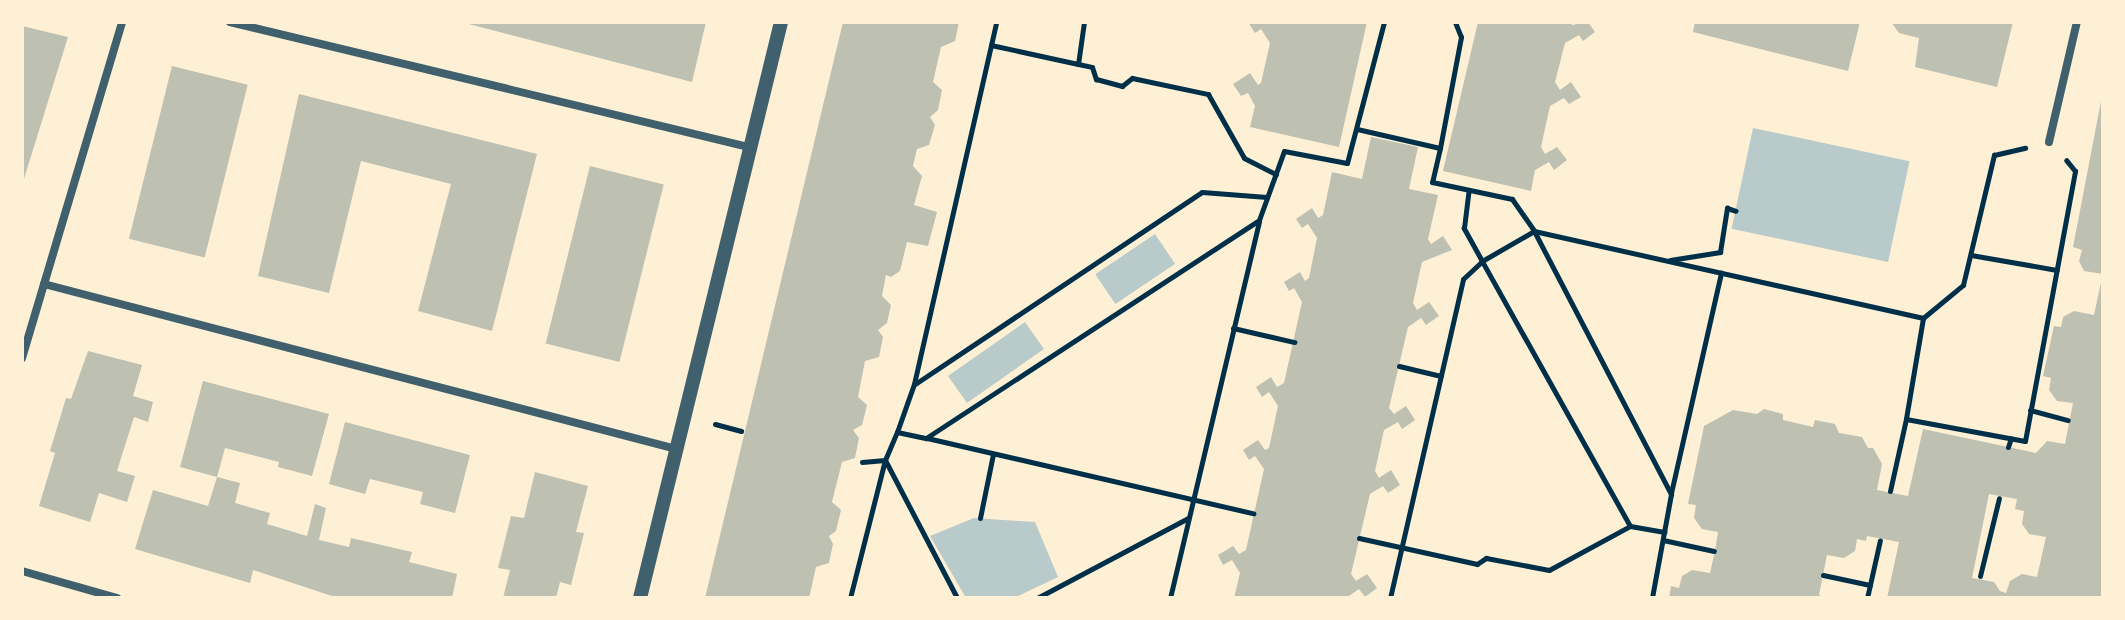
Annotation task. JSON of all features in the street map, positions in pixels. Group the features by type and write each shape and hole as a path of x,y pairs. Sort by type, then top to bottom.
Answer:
{"street":[{"path":"22,358 122,22"},
{"path":"230,22 753,148"},
{"path":"640,598 753,148 781,22"},
{"path":"2049,142 2077,22"},
{"path":"44,284 676,449"},
{"path":"22,571 117,598"}],"path":[{"path":"850,598 885,460 914,384 996,22"},
{"path":"1078,64 1084,22"},
{"path":"1170,598 1259,220 1284,151 1347,163 1384,22"},
{"path":"1455,22 1461,37 1432,182 1512,199 1534,231 1671,494"},
{"path":"991,45 1092,67 1096,79 1122,86 1132,78 1208,94 1244,158 1276,174"},
{"path":"1356,129 1397,141 1440,148"},
{"path":"1890,491 1923,318 1963,285 1994,155 2049,142 2075,171 2025,441 1906,419"},
{"path":"1469,190 1464,228 1630,526"},
{"path":"914,384 1202,192 1267,197"},
{"path":"1665,261 1720,252 1727,208 1736,211"},
{"path":"926,438 1259,220"},
{"path":"1390,598 1463,279 1482,261 1534,231 1923,318"},
{"path":"1971,255 2057,270"},
{"path":"1652,598 1671,494 1721,273"},
{"path":"1233,328 1294,342"},
{"path":"1399,366 1441,376"},
{"path":"2030,410 2068,420"},
{"path":"897,432 1253,513"},
{"path":"2008,447 2011,438"},
{"path":"980,518 993,454"},
{"path":"862,462 885,460"},
{"path":"885,460 957,598"},
{"path":"1980,576 1999,498"},
{"path":"1037,598 1189,517"},
{"path":"1359,538 1477,564 1486,558 1549,570 1630,526 1664,532"},
{"path":"1663,540 1714,551"},
{"path":"1867,598 1880,540"},
{"path":"1823,575 1870,585"}],"shaded area":[{"path":"1753,128 1910,161 1888,262 1732,229"},
{"path":"1155,234 1175,264 1115,304 1095,274"},
{"path":"1025,322 1044,349 967,403 948,376"},
{"path":"974,518 1035,522 1058,577 1014,598 966,598 930,536"}],"building":[{"path":"461,22 706,22 692,82"},
{"path":"843,22 959,22 955,41 941,47 933,82 942,90 938,110 930,117 935,125 929,145 917,149 913,166 922,176 914,205 937,212 928,246 907,242 900,271 891,277 886,275 882,296 891,305 887,323 878,330 883,337 879,357 865,361 858,397 867,405 862,425 853,430 859,438 855,458 842,462 832,502 841,510 836,531 829,536 833,544 829,563 816,567 809,598 705,598"},
{"path":"1248,22 1367,22 1339,147 1250,127 1255,106 1248,93 1241,96 1233,84 1250,73 1258,85 1261,83 1270,43 1261,29 1255,33"},
{"path":"1478,22 1571,22 1572,25 1588,22 1595,32 1583,41 1579,35 1565,43 1555,82 1560,90 1571,82 1581,97 1569,104 1564,98 1550,106 1541,147 1545,154 1557,147 1567,160 1554,170 1549,162 1535,170 1531,191 1443,171"},
{"path":"1695,22 1860,22 1848,71 1693,32"},
{"path":"1891,22 2013,22 1997,87 1915,67 1919,38 1899,33"},
{"path":"22,26 68,37 23,182 22,182"},
{"path":"172,66 248,85 205,258 129,239"},
{"path":"299,94 537,154 492,331 418,311 451,184 361,161 329,293 258,276"},
{"path":"2102,96 2103,274 2084,271 2079,261 2082,250 2073,247"},
{"path":"1371,137 1418,147 1409,189 1438,195 1428,239 1431,244 1443,236 1452,250 1422,262 1413,303 1417,310 1429,302 1439,316 1426,325 1421,318 1408,327 1389,408 1394,414 1406,406 1415,420 1402,429 1398,422 1384,430 1375,471 1379,478 1391,470 1400,485 1388,493 1383,486 1370,494 1351,574 1356,581 1367,574 1377,588 1365,597 1359,589 1346,598 1234,598 1240,573 1232,560 1223,565 1218,555 1233,546 1239,554 1246,550 1264,469 1255,456 1249,460 1243,450 1258,440 1265,450 1269,448 1278,406 1269,392 1262,397 1256,387 1271,377 1277,387 1284,383 1302,302 1294,288 1289,291 1284,282 1300,272 1305,281 1309,278 1317,238 1308,224 1302,228 1296,219 1312,208 1318,218 1323,215 1332,172 1362,179"},
{"path":"590,166 664,184 619,362 546,344"},
{"path":"2102,278 2103,598 1887,598 1899,542 1867,536 1866,541 1857,539 1855,551 1844,558 1827,555 1819,595 1826,598 1669,598 1671,586 1679,588 1682,576 1692,570 1710,573 1715,551 1718,532 1702,529 1694,518 1696,505 1688,504 1704,426 1733,410 1757,414 1764,409 1783,414 1783,420 1813,427 1815,420 1835,424 1839,433 1862,437 1868,448 1873,448 1882,464 1877,490 1908,496 1923,429 2036,453 2047,441 2065,444 2073,403 2057,401 2049,390 2051,378 2043,376 2054,326 2061,327 2063,317 2074,311 2094,315","holes":["1989,494 2017,499 2015,509 2024,511 2022,524 2029,534 2046,537 2037,577 2022,574 2010,581 2006,593 2000,591 1994,582 1972,578"]},
{"path":"88,351 142,365 133,396 153,402 148,422 134,417 117,471 135,476 127,502 99,493 90,522 39,506 55,453 50,451 66,398 71,399"},
{"path":"203,381 329,414 312,476 278,467 279,462 225,448 217,477 180,467"},
{"path":"345,422 470,455 455,513 420,504 423,492 370,479 365,494 329,484"},
{"path":"535,472 588,486 576,532 584,533 571,585 560,582 556,598 503,598 510,570 498,568 511,516 524,518"},
{"path":"217,477 240,483 235,503 270,513 267,524 307,536 315,504 326,508 319,540 349,547 351,538 412,552 409,562 457,574 452,598 338,598 253,570 250,583 135,549 153,490 208,506"}]}
